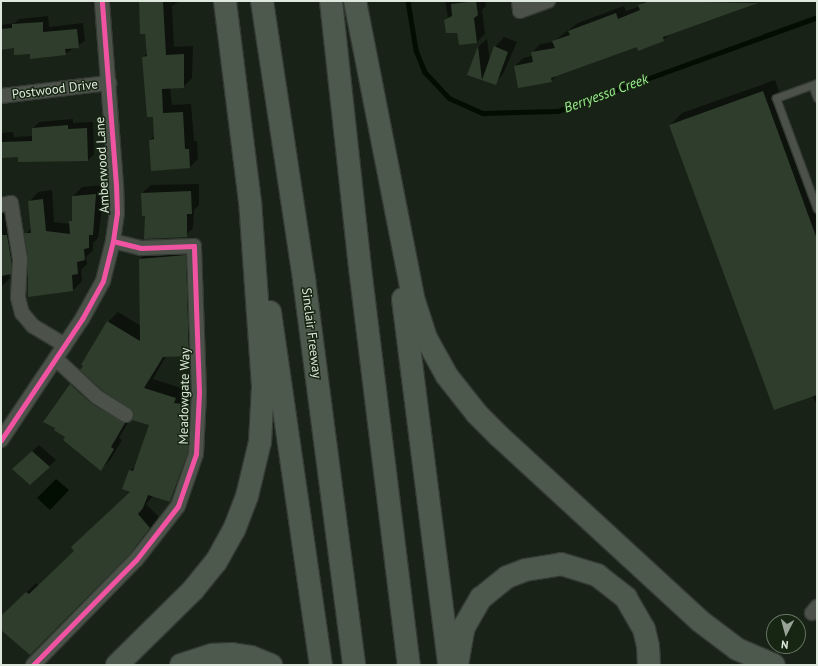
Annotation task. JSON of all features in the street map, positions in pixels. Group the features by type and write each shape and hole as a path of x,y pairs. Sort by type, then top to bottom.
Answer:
{"highway":[{"path":"117,665 206,576 234,530 251,485 260,442 263,406 250,202 225,1"},
{"name":"Sinclair Freeway","path":"262,1 304,279 354,665"},
{"path":"330,1 360,268 409,665"},
{"path":"355,1 386,163 419,318 436,356 459,393 499,436 700,621 737,649 774,665"},
{"path":"386,163 449,665"},
{"path":"250,202 262,258 321,665"},
{"path":"457,665 464,627 481,598 503,580 524,570 561,564 597,575 626,598 644,629 648,646 649,665"},
{"path":"181,665 212,655 232,654 251,657 271,665"}],"street":[{"name":"Amberwood Lane","path":"1,440 65,345 102,281 113,241 117,213 102,1"},
{"path":"519,6 548,1"},
{"name":"Postwood Drive","path":"1,96 109,83"},
{"path":"1,205 12,203 20,259 18,298 22,313 33,326 65,345"},
{"name":"Meadowgate Way","path":"33,665 136,560 178,506 196,454 199,392 194,246 141,248 113,241"},
{"path":"56,359 97,397 126,415"}],"lane":[{"path":"817,98 815,84 776,98 817,209"}],"shaded area":[{"path":"56,479 69,490 50,510 37,498"}],"building":[{"path":"139,1 163,1 166,55 184,54 184,88 162,89 163,113 183,112 185,149 189,149 190,168 151,171 149,140 154,139 153,117 147,117 142,57 147,56 145,34 140,34"},
{"path":"476,1 478,15 474,18 477,43 459,45 457,33 446,33 444,20 452,16 451,4"},
{"path":"650,1 758,3 663,37 664,41 638,51 637,47 551,78 552,82 518,88 514,66 533,62 531,52 555,48 552,41 570,35 568,31 616,13 618,19 640,10 638,5"},
{"path":"43,22 43,32 77,29 79,48 65,49 66,55 30,59 30,54 14,55 14,48 1,50 1,29 12,28 12,24"},
{"path":"478,46 482,80 494,46 508,52 496,85 467,75"},
{"path":"763,91 817,239 817,395 774,410 669,125"},
{"path":"68,125 68,129 87,128 88,161 18,162 18,157 1,158 1,142 32,141 32,128"},
{"path":"191,191 192,214 187,214 187,237 144,239 145,216 142,216 141,193"},
{"path":"96,194 93,235 89,235 89,248 84,249 85,260 77,262 78,274 72,275 73,291 28,297 28,258 24,233 31,233 28,201 43,199 46,231 70,234 69,221 72,221 72,196"},
{"path":"1,235 7,235 11,259 11,274 1,276"},
{"path":"186,255 189,356 163,357 144,388 176,398 174,403 190,405 188,452 170,502 148,495 143,508 138,514 150,528 130,554 30,655 1,630 1,616 26,592 29,594 74,551 71,547 130,492 122,489 129,470 133,471 149,425 132,420 133,411 102,390 80,370 83,366 81,365 107,321 140,341 139,259"},
{"path":"70,384 92,404 125,423 111,447 114,449 101,471 63,440 65,437 54,430 55,428 43,422"},
{"path":"32,451 50,467 30,485 12,469"}],"waterway":[{"name":"Berryessa Creek","path":"408,1 416,50 425,72 449,98 483,113 558,111 817,17"}],"cycle path":[{"path":"1,440 82,319 103,281 113,241 117,213 116,185 102,1"},
{"path":"33,665 136,560 178,506 196,454 199,392 194,246 141,248 113,241"}]}
